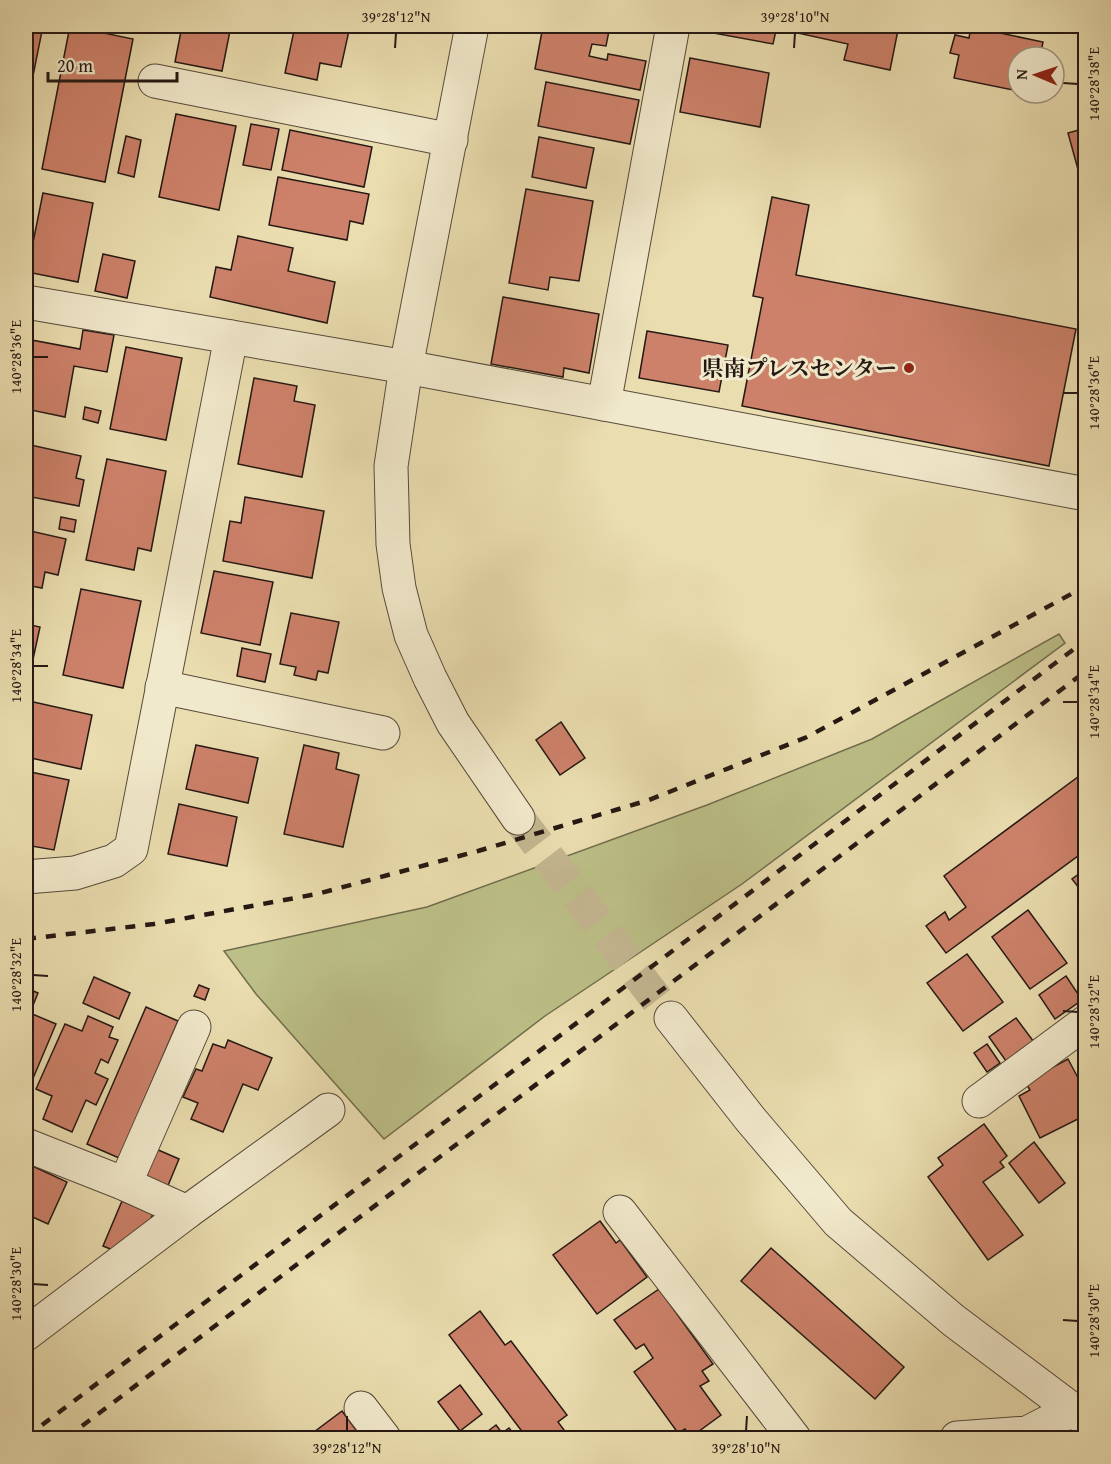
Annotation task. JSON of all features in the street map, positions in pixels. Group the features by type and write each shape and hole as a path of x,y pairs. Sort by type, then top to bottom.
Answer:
{"street":[{"path":"472,26 406,367 391,466 393,544 399,588 411,635 453,723 519,818"},
{"path":"604,404 673,26"},
{"path":"155,81 451,140"},
{"path":"26,302 406,367 1086,494"},
{"path":"26,877 75,873 114,861 131,849 231,337"},
{"path":"162,687 383,733"},
{"path":"671,1018 751,1120 838,1222 953,1320 1079,1415"},
{"path":"979,1101 1086,1022"},
{"path":"125,1184 194,1027"},
{"path":"26,1334 187,1212 328,1110"},
{"path":"26,1145 125,1184 187,1212"},
{"path":"620,1212 794,1438"},
{"path":"362,1408 384,1438"},
{"path":"957,1438 1027,1433 1079,1415"}],"green space":[{"path":"1059,634 1065,643 742,884 545,1016 384,1139 256,994 224,951 427,907 707,805 872,739"}],"building":[{"path":"26,26 43,26 33,76 26,75"},
{"path":"70,26 133,39 105,182 42,169"},
{"path":"182,26 231,26 222,71 175,62"},
{"path":"295,26 350,26 341,67 320,63 317,80 285,73"},
{"path":"543,26 610,26 606,46 592,44 589,56 607,60 608,54 646,61 640,90 535,69"},
{"path":"715,26 777,26 773,44 713,33"},
{"path":"785,26 879,26 898,30 890,70 844,60 848,44 784,30"},
{"path":"971,27 1043,42 1042,45 1006,45 1006,89 954,78 959,55 950,53 955,35 969,38"},
{"path":"690,58 769,73 760,127 680,112"},
{"path":"546,82 639,100 630,144 538,126"},
{"path":"176,114 236,126 219,210 159,197"},
{"path":"251,124 279,129 271,170 243,165"},
{"path":"1086,128 1086,195 1085,195 1068,133"},
{"path":"290,130 372,147 364,187 282,170"},
{"path":"126,136 141,140 134,177 118,173"},
{"path":"539,137 594,148 586,188 532,177"},
{"path":"278,177 369,194 363,224 350,221 347,240 269,225"},
{"path":"526,189 593,201 579,281 550,277 548,290 509,283"},
{"path":"43,193 93,203 78,282 27,272"},
{"name":"県南プレスセンター","path":"772,197 809,205 796,275 1076,329 1049,466 742,406 763,298 753,296"},
{"path":"238,236 293,248 288,271 335,282 327,323 210,297 216,267 231,270"},
{"path":"103,254 135,261 127,298 95,291"},
{"path":"503,297 599,314 589,373 564,368 563,377 491,364"},
{"path":"83,330 114,335 107,372 74,366 65,417 26,409 26,339 80,349"},
{"path":"647,331 728,345 719,392 639,378"},
{"path":"126,347 182,358 166,440 110,429"},
{"path":"254,378 297,386 294,401 315,405 302,477 238,464"},
{"path":"85,407 101,411 98,423 83,419"},
{"path":"26,444 81,456 76,478 84,480 79,506 26,496"},
{"path":"107,459 166,471 151,551 138,548 134,570 86,560"},
{"path":"245,497 324,511 312,578 223,561 230,521 241,523"},
{"path":"61,517 76,520 74,532 59,529"},
{"path":"26,530 66,539 58,575 45,572 42,588 26,585"},
{"path":"214,571 273,582 260,645 201,633"},
{"path":"81,589 141,601 123,688 63,675"},
{"path":"291,613 339,622 328,673 318,671 316,680 294,675 296,667 280,664"},
{"path":"26,624 40,627 30,673 26,672"},
{"path":"242,648 271,654 265,682 237,676"},
{"path":"29,701 92,715 81,769 26,757 26,719"},
{"path":"561,722 585,758 560,775 536,740"},
{"path":"196,745 258,758 248,803 186,789"},
{"path":"304,745 339,753 336,769 359,775 343,847 284,834"},
{"path":"26,771 69,780 54,850 32,846 29,860 26,859"},
{"path":"1086,771 1086,850 946,953 926,926 945,912 949,920 966,907 944,876"},
{"path":"179,804 237,817 227,866 168,854"},
{"path":"1086,869 1086,897 1072,879"},
{"path":"1028,910 1067,963 1030,989 992,937"},
{"path":"967,954 1003,1002 963,1031 927,983"},
{"path":"1066,976 1082,1000 1055,1019 1039,995"},
{"path":"94,977 130,993 119,1019 83,1003"},
{"path":"199,985 209,989 205,1000 194,996"},
{"path":"26,988 38,993 30,1013 56,1024 26,1095"},
{"path":"146,1007 178,1021 119,1158 87,1144"},
{"path":"88,1016 113,1027 109,1037 118,1040 108,1063 101,1059 95,1073 108,1079 96,1105 86,1100 72,1132 43,1119 52,1096 36,1089 65,1024 82,1031"},
{"path":"1016,1018 1034,1042 1006,1061 989,1037"},
{"path":"228,1040 272,1058 258,1090 243,1084 223,1132 191,1119 198,1103 183,1097 196,1069 202,1071 213,1044 225,1048"},
{"path":"987,1044 1000,1063 987,1072 974,1053"},
{"path":"1068,1059 1086,1093 1086,1115 1040,1138 1019,1096 1030,1090 1025,1082"},
{"path":"984,1124 1007,1156 1000,1162 1004,1167 983,1182 1023,1235 988,1260 928,1177 943,1165 938,1158"},
{"path":"1034,1142 1065,1183 1039,1203 1009,1163"},
{"path":"156,1149 179,1159 167,1188 144,1178"},
{"path":"26,1163 67,1182 48,1224 26,1214"},
{"path":"122,1201 153,1214 147,1227 115,1251 103,1246"},
{"path":"600,1221 616,1243 620,1240 647,1277 597,1314 553,1255"},
{"path":"771,1248 904,1367 875,1399 741,1281"},
{"path":"659,1289 713,1364 702,1371 709,1381 700,1386 721,1415 691,1437 685,1429 678,1433 634,1372 653,1358 644,1344 636,1349 614,1320"},
{"path":"480,1311 505,1345 511,1341 567,1415 558,1422 570,1438 527,1438 449,1335"},
{"path":"460,1385 482,1414 460,1431 438,1402"},
{"path":"342,1411 362,1438 306,1438"},
{"path":"496,1425 502,1433 509,1428 517,1438 479,1438"}],"tunnel":[{"path":"518,818 671,1018"}],"railway":[{"path":"26,939 154,924 317,894 478,851 649,800 807,737 1086,586"},
{"path":"26,1437 1086,640"},
{"path":"66,1438 1086,671"}],"place":[{"name":"県南プレスセンター","path":"909,368"}]}
